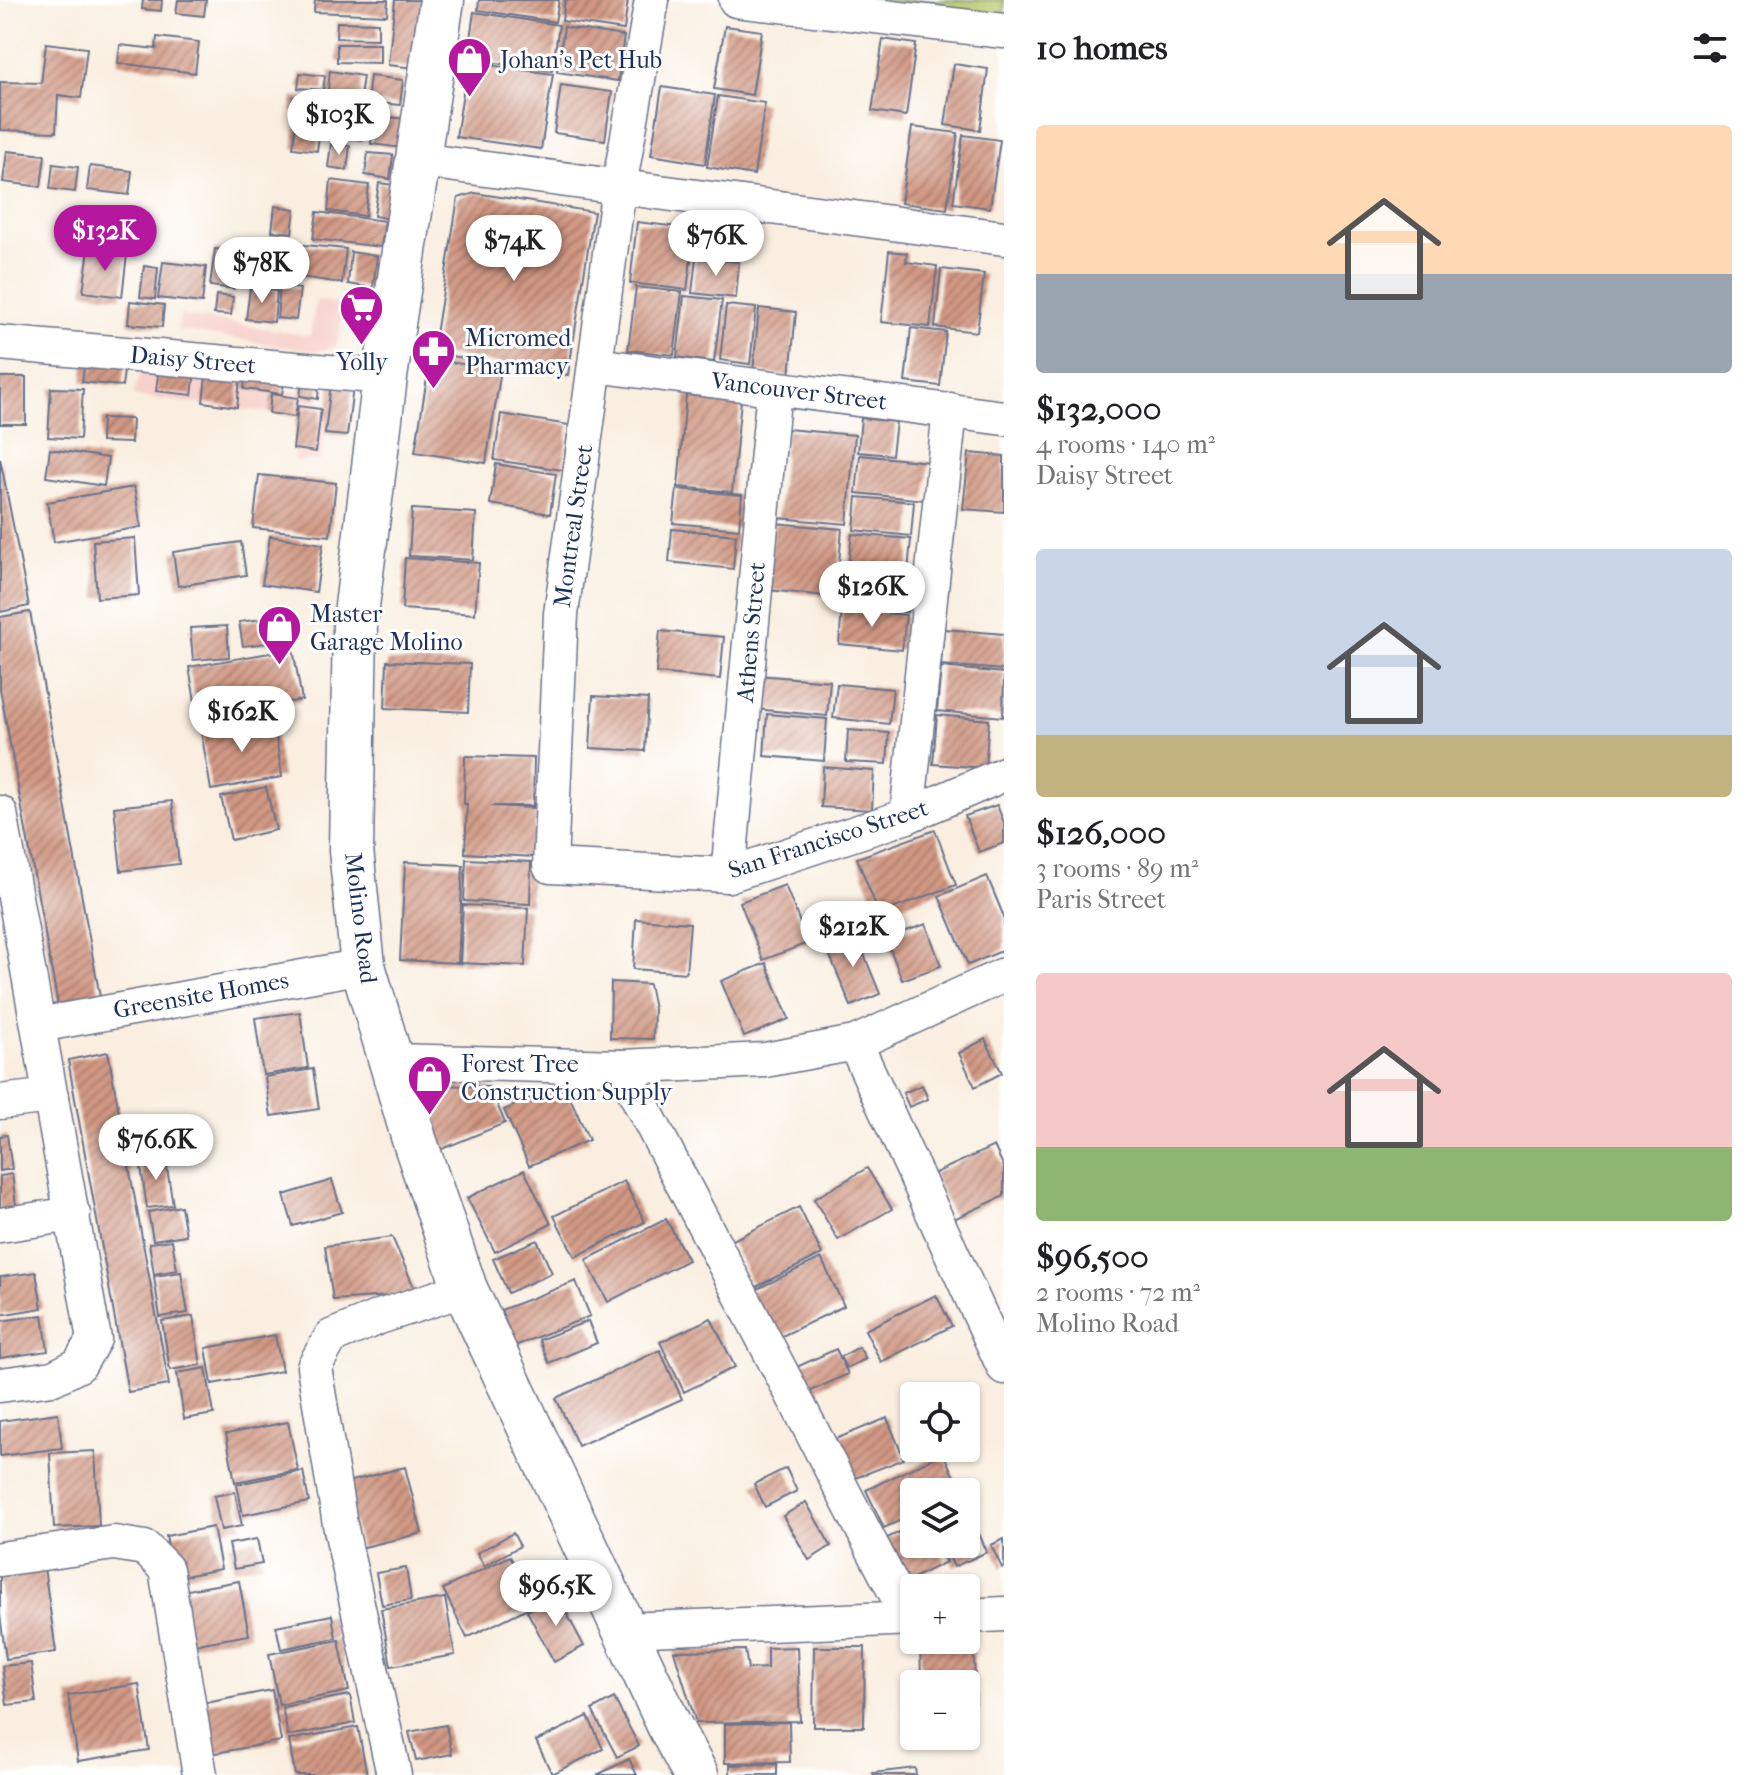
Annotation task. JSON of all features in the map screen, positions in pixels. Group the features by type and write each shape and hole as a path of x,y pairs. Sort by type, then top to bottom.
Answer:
{"main road":[{"name":"Molino Road","path":"442,0 385,377 355,623 351,850 363,966 414,1139 465,1289 670,1727 696,1775"}],"street":[{"name":"Montreal Street","path":"550,866 561,614 619,187 652,0"},
{"path":"736,0 1004,31"},
{"path":"418,160 1004,238"},
{"name":"Daisy Street","path":"0,343 385,377"},
{"name":"Vancouver Street","path":"595,365 1004,418"},
{"name":"Athens Street","path":"728,875 774,389"},
{"path":"907,816 950,410"},
{"name":"San Francisco Street","path":"550,866 728,875 907,816 1004,774"},
{"path":"0,813 12,952 39,1025 94,1339 79,1365 53,1378 0,1385"},
{"name":"Greensite Homes","path":"39,1025 363,966"},
{"path":"392,1061 622,1067 765,1060 855,1043 1004,975"},
{"path":"855,1043 1004,1367"},
{"path":"622,1067 900,1597"},
{"path":"0,1102 51,1096"},
{"path":"0,1225 73,1214"},
{"path":"394,1775 340,1524 314,1367 331,1337 379,1317 465,1289"},
{"path":"0,1559 114,1543 145,1548 166,1569 200,1775"},
{"path":"980,1615 1004,1614"},
{"path":"624,1630 900,1618"}],"shaded area":[{"path":"316,300 344,305 337,345 317,352 178,330 180,315 310,336"},
{"path":"141,373 304,392 328,412 321,460 294,461 299,416 133,396"}],"green space":[{"path":"824,0 1004,0 1004,25"}],"building":[{"path":"143,0 162,0 161,11 142,9"},
{"path":"178,0 206,0 204,16 176,13"},
{"path":"315,0 388,0 387,15 314,12"},
{"path":"395,0 423,0 415,68 388,65"},
{"path":"479,0 559,0 555,22 478,10"},
{"path":"565,0 628,0 624,30 562,21"},
{"path":"474,12 559,25 552,71 467,59"},
{"path":"337,22 378,23 378,39 336,38"},
{"path":"725,26 762,31 752,95 714,89"},
{"path":"564,27 624,36 618,81 557,72"},
{"path":"157,37 199,42 195,73 118,63 120,45 156,49"},
{"path":"883,39 916,44 906,116 872,111"},
{"path":"46,43 87,48 81,98 58,95 56,132 0,130 0,82 41,83"},
{"path":"337,44 380,44 380,63 337,62"},
{"path":"468,62 553,74 541,149 456,137"},
{"path":"954,64 988,69 980,130 945,125"},
{"path":"330,71 363,76 359,104 327,100"},
{"path":"300,73 325,76 323,90 298,88"},
{"path":"370,76 403,80 400,105 367,102"},
{"path":"561,85 612,92 605,140 554,133"},
{"path":"662,87 715,95 705,164 651,155"},
{"path":"718,96 765,103 754,175 707,167"},
{"path":"293,97 318,99 317,113 291,111"},
{"path":"327,108 366,113 363,140 323,135"},
{"path":"374,115 406,119 402,148 371,144"},
{"path":"296,124 320,127 317,151 293,148"},
{"path":"912,127 958,133 947,209 901,203"},
{"path":"963,135 1000,140 990,208 953,203"},
{"path":"331,144 350,146 347,170 328,167"},
{"path":"7,151 45,155 41,187 3,182"},
{"path":"368,153 393,155 390,179 365,175"},
{"path":"53,164 78,167 75,192 50,189"},
{"path":"90,166 132,171 129,195 87,190"},
{"path":"331,180 369,185 365,216 328,211"},
{"path":"379,183 402,186 397,220 374,216"},
{"path":"475,193 594,212 568,375 433,353 458,198"},
{"path":"275,206 295,209 292,233 272,231"},
{"path":"89,211 133,217 130,244 86,239"},
{"path":"317,212 385,221 381,247 313,239"},
{"path":"637,222 695,229 687,290 630,283"},
{"path":"304,245 346,249 342,283 300,277"},
{"path":"248,246 271,249 266,286 244,284"},
{"path":"89,249 127,254 122,297 83,292"},
{"path":"215,249 239,252 234,289 210,286"},
{"path":"889,251 907,253 906,262 937,266 930,327 881,322"},
{"path":"281,252 295,254 292,280 278,279"},
{"path":"351,252 377,256 373,288 348,284"},
{"path":"696,258 739,262 736,298 692,293"},
{"path":"163,262 206,267 202,303 158,298"},
{"path":"144,266 158,268 155,299 140,297"},
{"path":"941,269 984,274 977,332 935,327"},
{"path":"280,286 300,289 296,320 277,318"},
{"path":"636,287 682,292 674,355 628,350"},
{"path":"250,288 277,291 274,322 246,319"},
{"path":"216,295 233,297 231,315 214,314"},
{"path":"684,296 722,300 714,362 677,357"},
{"path":"130,301 164,305 162,327 128,324"},
{"path":"726,305 756,308 750,364 720,360"},
{"path":"759,308 796,312 790,376 753,372"},
{"path":"911,328 946,332 940,386 905,382"},
{"path":"85,359 125,364 122,386 82,382"},
{"path":"430,359 501,370 486,463 415,452"},
{"path":"159,367 195,371 192,395 156,391"},
{"path":"206,376 240,380 237,407 203,402"},
{"path":"0,377 26,377 26,424 0,424"},
{"path":"245,377 284,382 282,394 244,389"},
{"path":"302,383 319,385 318,399 300,396"},
{"path":"331,383 353,386 347,436 325,434"},
{"path":"51,388 83,389 80,439 48,437"},
{"path":"271,394 298,398 295,417 269,413"},
{"path":"686,395 741,400 732,492 678,487"},
{"path":"298,406 321,409 316,452 293,449"},
{"path":"501,414 569,425 563,470 494,460"},
{"path":"102,418 132,419 131,443 101,442"},
{"path":"861,418 896,422 892,455 858,452"},
{"path":"786,429 855,435 847,524 778,518"},
{"path":"50,449 108,458 104,486 46,477"},
{"path":"969,453 1004,456 1004,512 963,509"},
{"path":"860,455 929,462 925,500 856,493"},
{"path":"0,458 29,606 0,612"},
{"path":"496,464 556,474 550,514 490,504"},
{"path":"259,475 336,483 330,536 253,528"},
{"path":"134,487 141,527 54,542 47,502"},
{"path":"677,489 742,495 739,529 673,523"},
{"path":"857,497 914,502 911,536 854,530"},
{"path":"412,509 476,513 473,560 409,556"},
{"path":"774,523 842,529 836,597 768,590"},
{"path":"672,529 736,535 733,569 669,562"},
{"path":"852,534 911,539 908,572 848,567"},
{"path":"270,536 323,544 316,592 262,584"},
{"path":"135,538 139,595 97,598 93,541"},
{"path":"241,542 246,575 178,586 173,552"},
{"path":"405,558 479,563 475,614 402,609"},
{"path":"849,571 910,577 907,612 845,606"},
{"path":"842,609 906,615 902,650 839,644"},
{"path":"30,612 100,997 58,1005 0,689 0,617"},
{"path":"291,615 294,640 243,646 239,622"},
{"path":"227,626 229,657 193,660 190,628"},
{"path":"944,629 1004,634 1004,670 941,665"},
{"path":"660,631 724,637 720,679 656,673"},
{"path":"293,649 302,700 198,718 189,667"},
{"path":"387,661 470,664 468,712 385,708"},
{"path":"941,667 1004,673 1003,717 937,711"},
{"path":"757,675 830,681 827,716 755,709"},
{"path":"837,684 893,689 889,724 833,718"},
{"path":"593,696 648,699 645,751 590,748"},
{"path":"767,714 827,719 824,761 764,756"},
{"path":"937,715 989,720 985,768 933,764"},
{"path":"273,718 282,777 211,790 201,731"},
{"path":"848,730 889,733 887,764 846,762"},
{"path":"465,756 534,758 533,806 490,806 536,808 534,857 465,853"},
{"path":"823,767 874,771 872,810 821,807"},
{"path":"266,787 276,830 231,840 221,797"},
{"path":"172,801 179,864 121,871 114,807"},
{"path":"997,805 1004,823 1004,843 979,852 965,816"},
{"path":"935,830 956,885 879,914 857,858"},
{"path":"466,859 531,862 530,904 464,901"},
{"path":"405,862 463,865 458,963 400,960"},
{"path":"987,876 1004,917 1004,950 968,965 939,896"},
{"path":"785,885 808,943 763,960 740,902"},
{"path":"463,905 528,908 525,966 460,963"},
{"path":"636,919 690,923 686,973 633,969"},
{"path":"926,924 941,966 902,980 886,938"},
{"path":"855,932 880,994 851,1006 825,944"},
{"path":"766,963 789,1019 744,1037 721,981"},
{"path":"611,982 649,984 654,1009 653,1039 610,1038"},
{"path":"300,1012 308,1068 263,1075 255,1018"},
{"path":"985,1039 1002,1073 975,1087 959,1053"},
{"path":"108,1052 169,1385 128,1392 68,1060"},
{"path":"313,1069 319,1109 271,1116 265,1077"},
{"path":"416,1084 490,1087 505,1123 435,1152"},
{"path":"564,1084 589,1140 529,1166 504,1110"},
{"path":"922,1085 928,1099 909,1107 903,1093"},
{"path":"7,1135 12,1169 0,1171 0,1136"},
{"path":"994,1146 1004,1167 1004,1196 954,1219 933,1174"},
{"path":"165,1156 173,1205 147,1208 140,1160"},
{"path":"867,1168 892,1209 838,1240 814,1199"},
{"path":"524,1170 551,1224 495,1252 467,1198"},
{"path":"12,1174 17,1213 0,1215 0,1176"},
{"path":"332,1180 342,1212 293,1226 284,1195"},
{"path":"624,1181 645,1222 575,1257 554,1216"},
{"path":"181,1206 186,1235 153,1240 148,1212"},
{"path":"799,1207 822,1254 754,1288 731,1241"},
{"path":"666,1219 688,1260 608,1302 586,1260"},
{"path":"392,1237 417,1294 333,1300 325,1246"},
{"path":"172,1240 177,1270 154,1274 149,1243"},
{"path":"537,1240 552,1273 508,1293 493,1259"},
{"path":"821,1258 844,1306 774,1340 751,1292"},
{"path":"36,1272 42,1308 0,1315 0,1277"},
{"path":"181,1272 188,1313 160,1317 154,1276"},
{"path":"576,1281 590,1316 515,1346 501,1310"},
{"path":"936,1295 952,1326 881,1362 865,1330"},
{"path":"43,1315 48,1351 0,1358 0,1321"},
{"path":"193,1316 201,1365 170,1370 162,1321"},
{"path":"711,1318 735,1367 684,1392 660,1342"},
{"path":"588,1321 597,1343 549,1363 539,1340"},
{"path":"275,1335 282,1371 212,1384 206,1348"},
{"path":"859,1347 866,1359 846,1368 840,1357"},
{"path":"836,1349 848,1374 800,1396 788,1371"},
{"path":"660,1350 682,1399 578,1446 556,1398"},
{"path":"206,1368 214,1414 184,1419 177,1373"},
{"path":"58,1413 62,1448 0,1456 0,1421"},
{"path":"887,1418 900,1449 900,1461 850,1480 833,1440"},
{"path":"288,1422 298,1470 235,1482 226,1434"},
{"path":"95,1451 99,1526 54,1528 50,1453"},
{"path":"924,1462 947,1462 955,1478 900,1478 900,1521 884,1528 866,1490"},
{"path":"405,1467 422,1533 360,1548 344,1483"},
{"path":"786,1468 797,1491 765,1507 754,1484"},
{"path":"303,1471 309,1502 243,1515 237,1484"},
{"path":"235,1492 242,1526 221,1530 214,1496"},
{"path":"806,1502 831,1546 809,1560 783,1516"},
{"path":"213,1527 221,1569 174,1578 166,1536"},
{"path":"900,1532 900,1558 944,1558 946,1562 921,1574 900,1574 900,1577 883,1540"},
{"path":"513,1533 520,1546 484,1566 477,1553"},
{"path":"980,1536 987,1552 980,1555"},
{"path":"257,1539 262,1564 234,1569 229,1544"},
{"path":"1004,1539 1004,1567 1002,1568 991,1545"},
{"path":"510,1556 534,1605 467,1638 443,1589"},
{"path":"950,1558 974,1558 954,1567"},
{"path":"44,1567 56,1652 6,1659 0,1615 0,1573"},
{"path":"406,1568 411,1600 382,1605 376,1573"},
{"path":"239,1581 249,1635 186,1646 176,1592"},
{"path":"557,1595 584,1646 554,1662 527,1611"},
{"path":"445,1598 455,1655 391,1666 381,1609"},
{"path":"332,1615 336,1638 281,1649 276,1626"},
{"path":"339,1640 349,1691 279,1705 269,1654"},
{"path":"797,1647 800,1721 696,1723 674,1651 745,1650 748,1669 767,1668 767,1648"},
{"path":"814,1647 865,1647 864,1727 813,1727"},
{"path":"920,1654 974,1654 974,1670 921,1670"},
{"path":"31,1663 36,1702 7,1705 2,1666"},
{"path":"139,1684 149,1750 78,1761 68,1695"},
{"path":"272,1690 281,1741 205,1755 196,1705"},
{"path":"350,1695 355,1723 288,1736 282,1707"},
{"path":"614,1698 639,1746 617,1757 592,1710"},
{"path":"588,1716 603,1749 552,1774 536,1741"},
{"path":"789,1722 790,1762 725,1763 725,1724"},
{"path":"446,1725 452,1754 416,1761 409,1732"},
{"path":"358,1727 367,1775 295,1775 289,1740"},
{"path":"629,1759 637,1775 597,1775"},
{"path":"777,1764 777,1775 730,1775 730,1765"},
{"path":"915,1768 916,1775 873,1773"}],"place":[{"name":"Johan's Pet Hub","path":"469,99"},
{"name":"Yolly","path":"362,347"},
{"name":"Micromed Pharmacy","path":"434,391"},
{"name":"Master Garage Molino","path":"279,667"},
{"name":"Forest Tree Construction Supply","path":"430,1117"}]}
